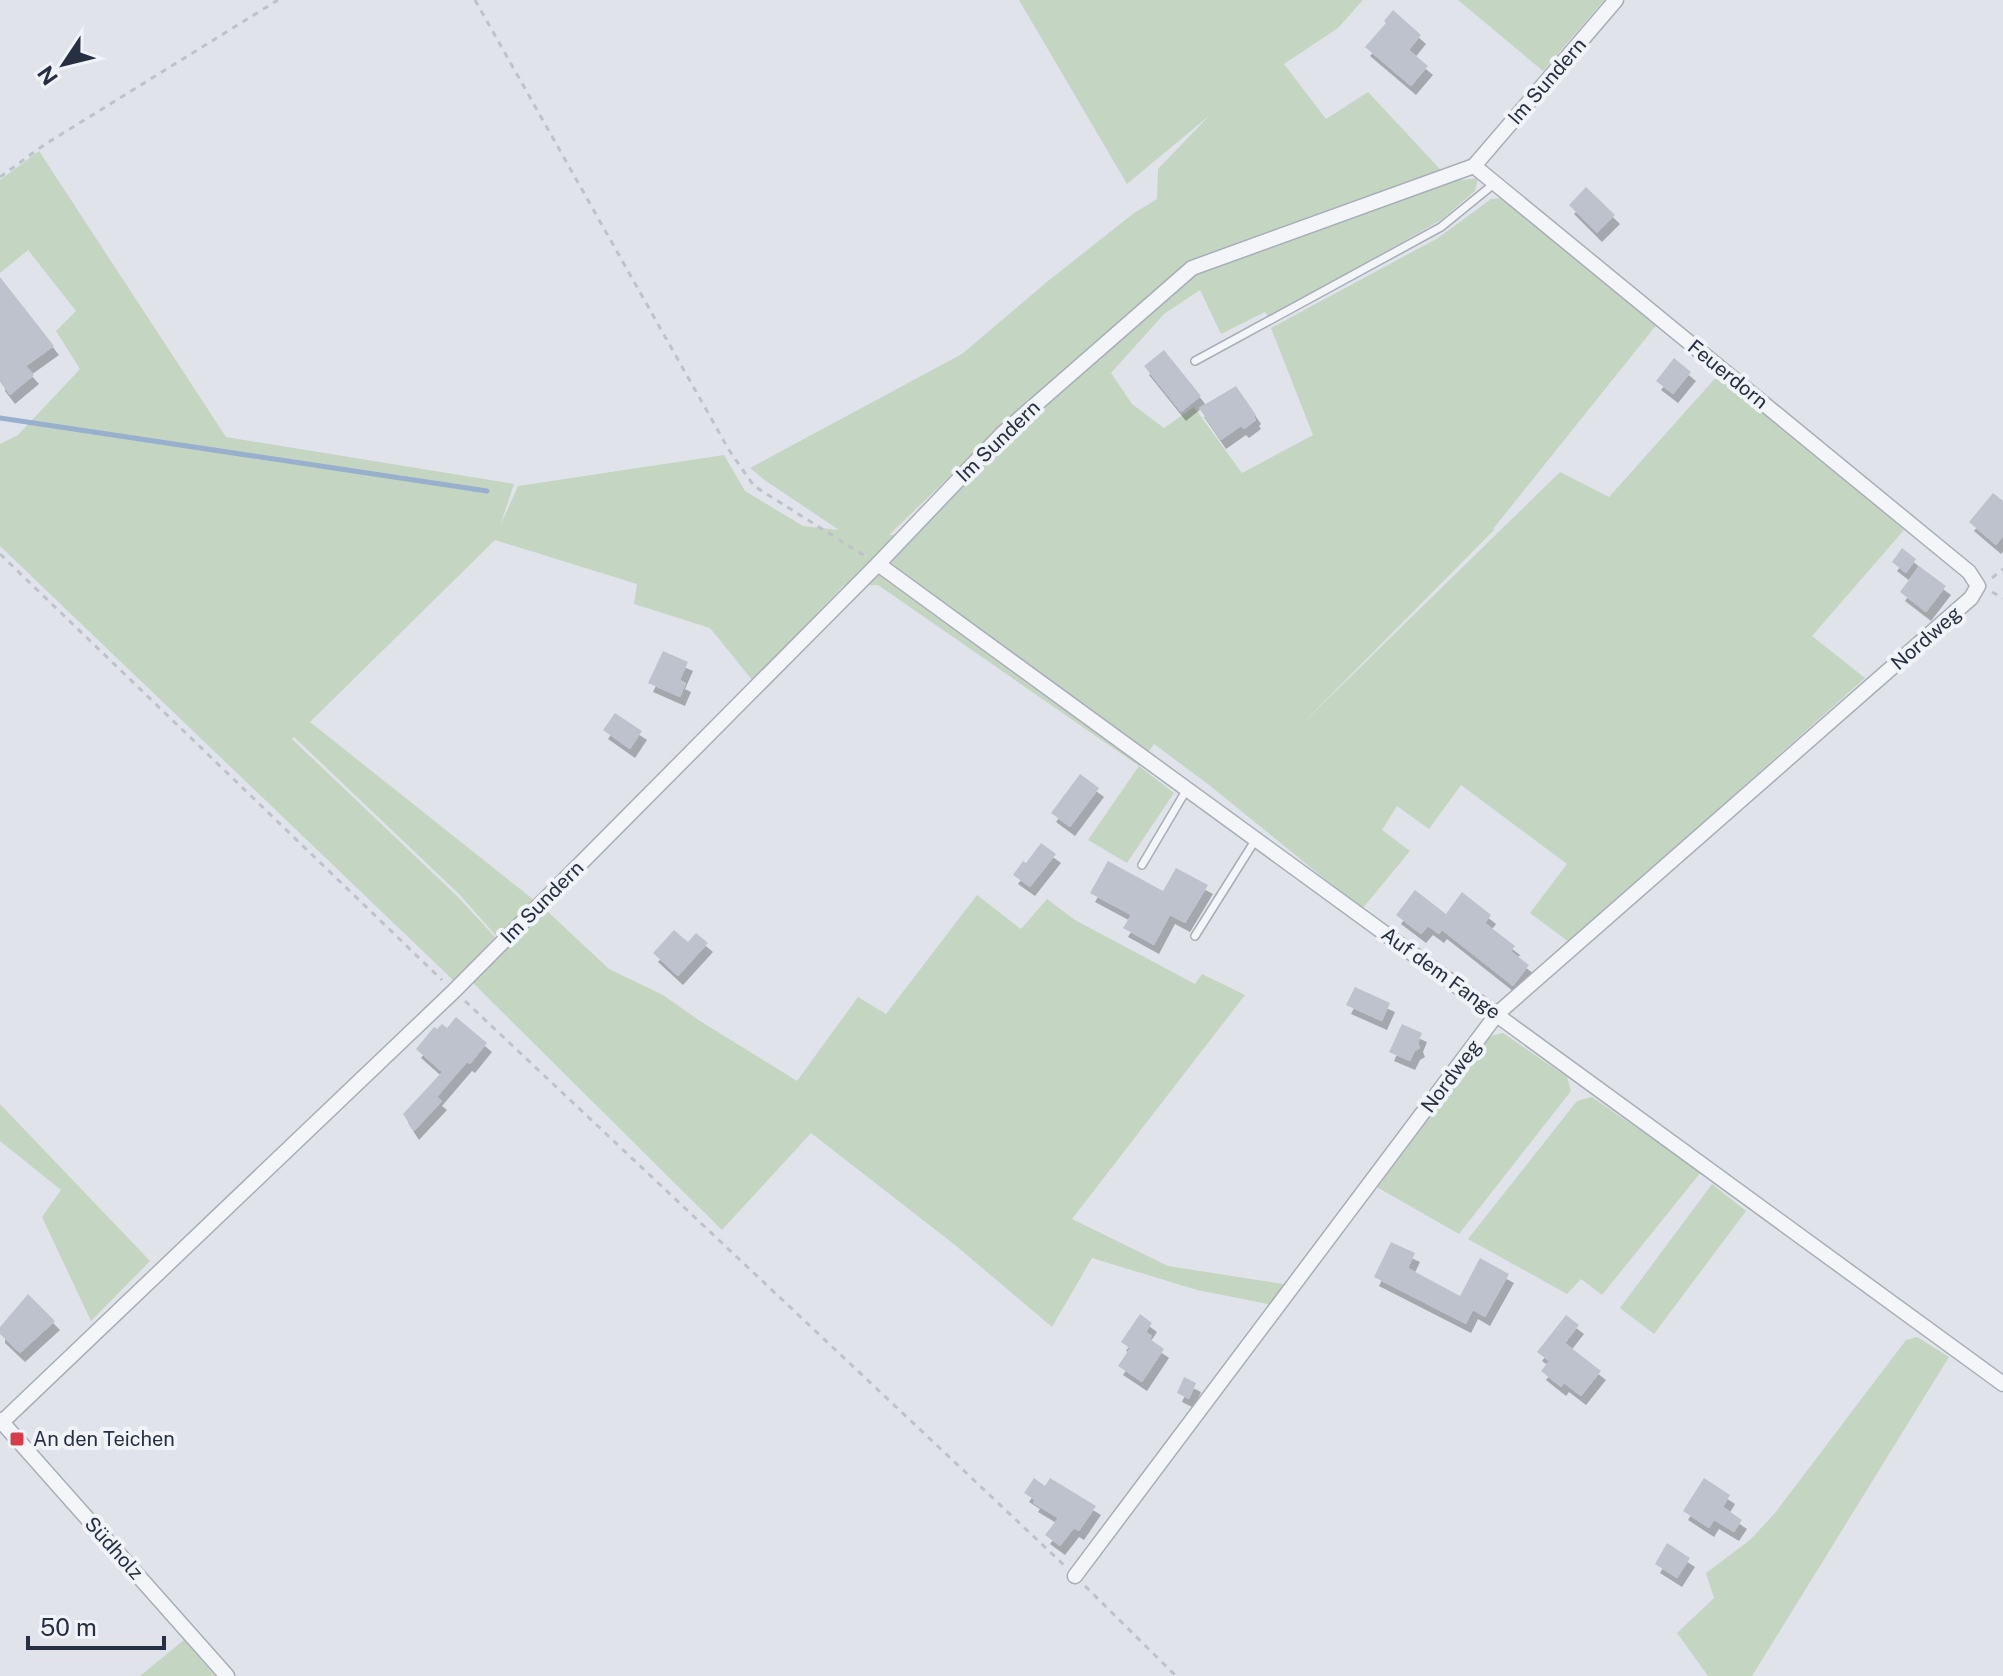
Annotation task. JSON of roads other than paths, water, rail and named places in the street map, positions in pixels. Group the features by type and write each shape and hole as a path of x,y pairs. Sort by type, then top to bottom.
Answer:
{"street":[{"name":"Im Sundern","path":"1,1422 452,993 878,564 1002,434 1192,268 1474,166 1616,0"},
{"name":"Feuerdorn","path":"1474,166 1969,572 1978,586"},
{"name":"Auf dem Fange","path":"878,564 2003,1384"},
{"name":"Nordweg","path":"1075,1576 1497,1014 1971,598 1978,586"},
{"name":"Südholz","path":"1,1422 227,1676"}],"lane":[{"path":"1195,361 1441,227 1495,183"},
{"path":"1142,865 1187,789"},
{"path":"1195,936 1256,839"}],"waterway":[{"path":"0,418 487,491"}],"place":[{"name":"An den Teichen","path":"17,1439"}]}
